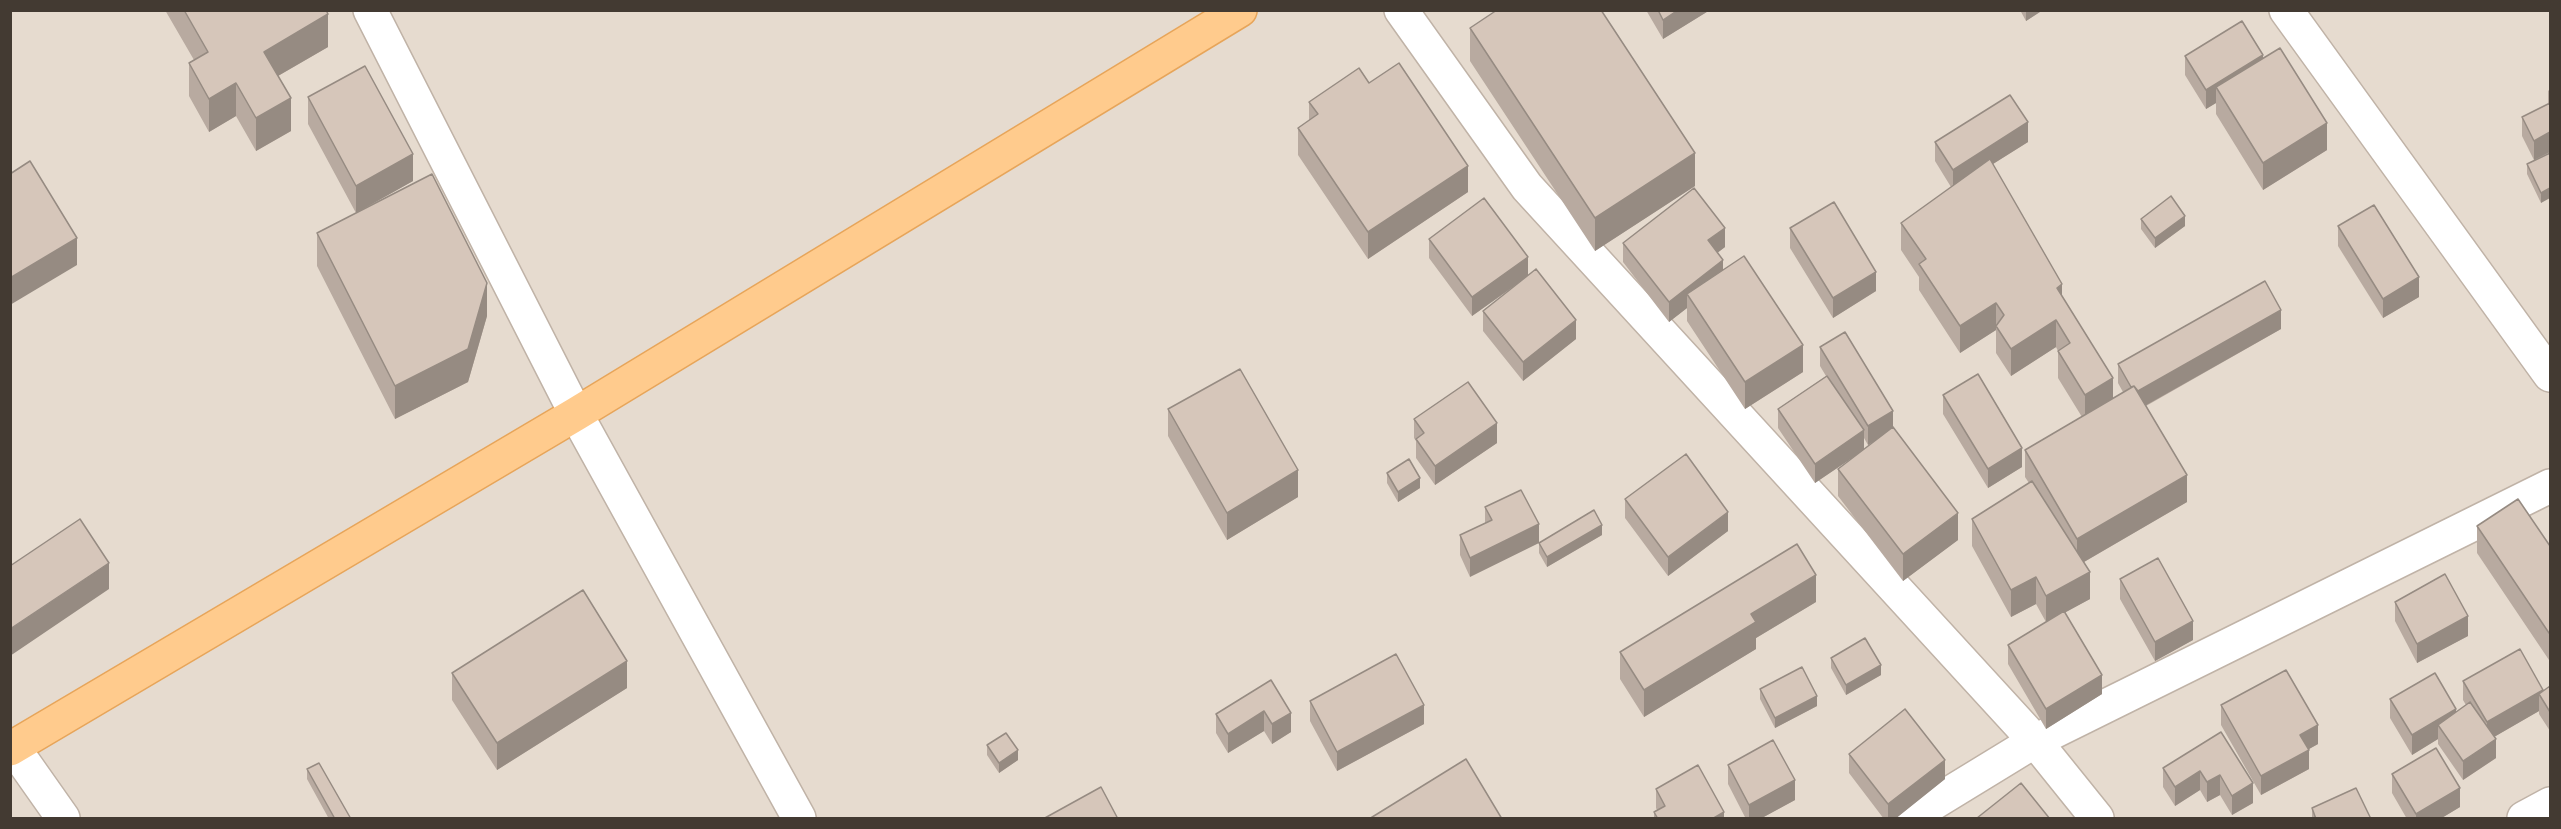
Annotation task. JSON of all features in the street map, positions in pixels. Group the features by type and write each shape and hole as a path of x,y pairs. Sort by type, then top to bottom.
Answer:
{"main road":[{"path":"12,748 576,414 1240,10"}],"street":[{"path":"370,10 576,414 799,819"},
{"path":"1401,10 1527,187 2035,741 2097,819"},
{"path":"2286,10 2550,375"},
{"path":"1909,819 2035,741 2550,486"},
{"path":"12,748 63,819"},
{"path":"2524,819 2550,804"}],"shaded area":[{"path":"11,11 2550,11 2550,818 11,818"}],"building":[{"path":"184,10 326,10 328,14 264,52 291,98 256,118 236,83 209,99 189,63 208,52"},
{"path":"1497,10 1601,10 1695,153 1595,218 1470,28"},
{"path":"1658,10 1678,10 1663,20"},
{"path":"2242,21 2263,55 2206,90 2185,56"},
{"path":"2280,48 2327,123 2263,163 2216,87"},
{"path":"1399,63 1468,166 1368,232 1298,128 1318,114 1309,102 1359,68 1369,83"},
{"path":"365,66 413,154 356,186 308,97"},
{"path":"2010,95 2028,122 1953,170 1935,142"},
{"path":"2550,103 2550,132 2534,141 2522,117"},
{"path":"2550,153 2550,188 2541,193 2527,164"},
{"path":"1990,159 2062,284 2057,288 2113,378 2085,395 2058,351 2070,343 2056,320 2011,349 1996,326 2004,315 1996,303 1960,326 1919,264 1926,259 1901,223"},
{"path":"30,161 77,238 10,278 10,174"},
{"path":"432,174 487,283 468,349 395,386 317,233"},
{"path":"1694,188 1725,228 1708,240 1723,260 1669,302 1623,243"},
{"path":"2171,196 2185,216 2155,238 2141,219"},
{"path":"1484,198 1528,257 1472,297 1429,239"},
{"path":"1834,202 1876,272 1833,298 1790,228"},
{"path":"2374,205 2419,277 2383,299 2338,226"},
{"path":"1744,256 1803,345 1745,382 1687,294"},
{"path":"1536,269 1576,320 1523,362 1483,311"},
{"path":"2265,281 2281,310 2138,391 2134,386 2131,387 2118,364"},
{"path":"1845,332 1893,411 1868,426 1820,347"},
{"path":"1240,369 1298,470 1227,513 1168,409"},
{"path":"1978,374 2022,448 1988,469 1943,395"},
{"path":"1827,376 1864,430 1815,464 1778,409"},
{"path":"1468,382 1497,423 1435,466 1416,439 1424,433 1414,419"},
{"path":"2134,386 2187,475 2077,539 2025,450"},
{"path":"1893,427 1958,513 1903,554 1838,469"},
{"path":"1686,454 1728,512 1668,557 1625,499"},
{"path":"1409,459 1420,478 1398,492 1387,473"},
{"path":"2032,481 2090,572 2046,596 2036,577 2011,590 1972,519"},
{"path":"1521,490 1539,524 1470,558 1460,535 1492,520 1485,507"},
{"path":"2518,499 2550,546 2549,633 2477,526"},
{"path":"1594,510 1602,525 1547,557 1539,543"},
{"path":"80,519 109,563 10,629 10,566"},
{"path":"1797,544 1816,575 1751,614 1756,622 1644,690 1620,652"},
{"path":"2158,558 2193,621 2155,642 2120,579"},
{"path":"2445,574 2468,616 2417,644 2395,602"},
{"path":"583,590 627,661 497,743 452,673"},
{"path":"2064,611 2102,675 2046,709 2008,645"},
{"path":"1865,638 1881,665 1846,685 1831,658"},
{"path":"2520,649 2543,690 2487,722 2463,681"},
{"path":"1396,654 1424,705 1337,752 1310,701"},
{"path":"1802,667 1817,696 1775,718 1760,689"},
{"path":"2286,670 2318,725 2300,735 2309,750 2261,776 2221,705"},
{"path":"2435,673 2456,709 2412,735 2390,699"},
{"path":"1271,680 1291,713 1272,724 1264,711 1228,734 1216,714"},
{"path":"2550,686 2550,712 2539,694"},
{"path":"2470,702 2496,739 2463,761 2438,725"},
{"path":"1905,709 1945,760 1888,804 1849,754"},
{"path":"2221,732 2253,783 2232,796 2220,775 2207,782 2200,771 2175,787 2163,768"},
{"path":"1006,733 1018,750 999,763 987,745"},
{"path":"1773,740 1795,780 1749,805 1728,765"},
{"path":"2436,748 2460,788 2416,814 2392,774"},
{"path":"1466,759 1502,819 1369,819"},
{"path":"319,763 351,819 335,819 307,769"},
{"path":"1698,765 1724,812 1712,819 1658,819 1654,812 1665,806 1656,789"},
{"path":"2021,783 2050,819 1977,819 1977,818"},
{"path":"1101,787 1118,819 1043,819"},
{"path":"2356,788 2371,819 2316,819 2312,808"}]}
